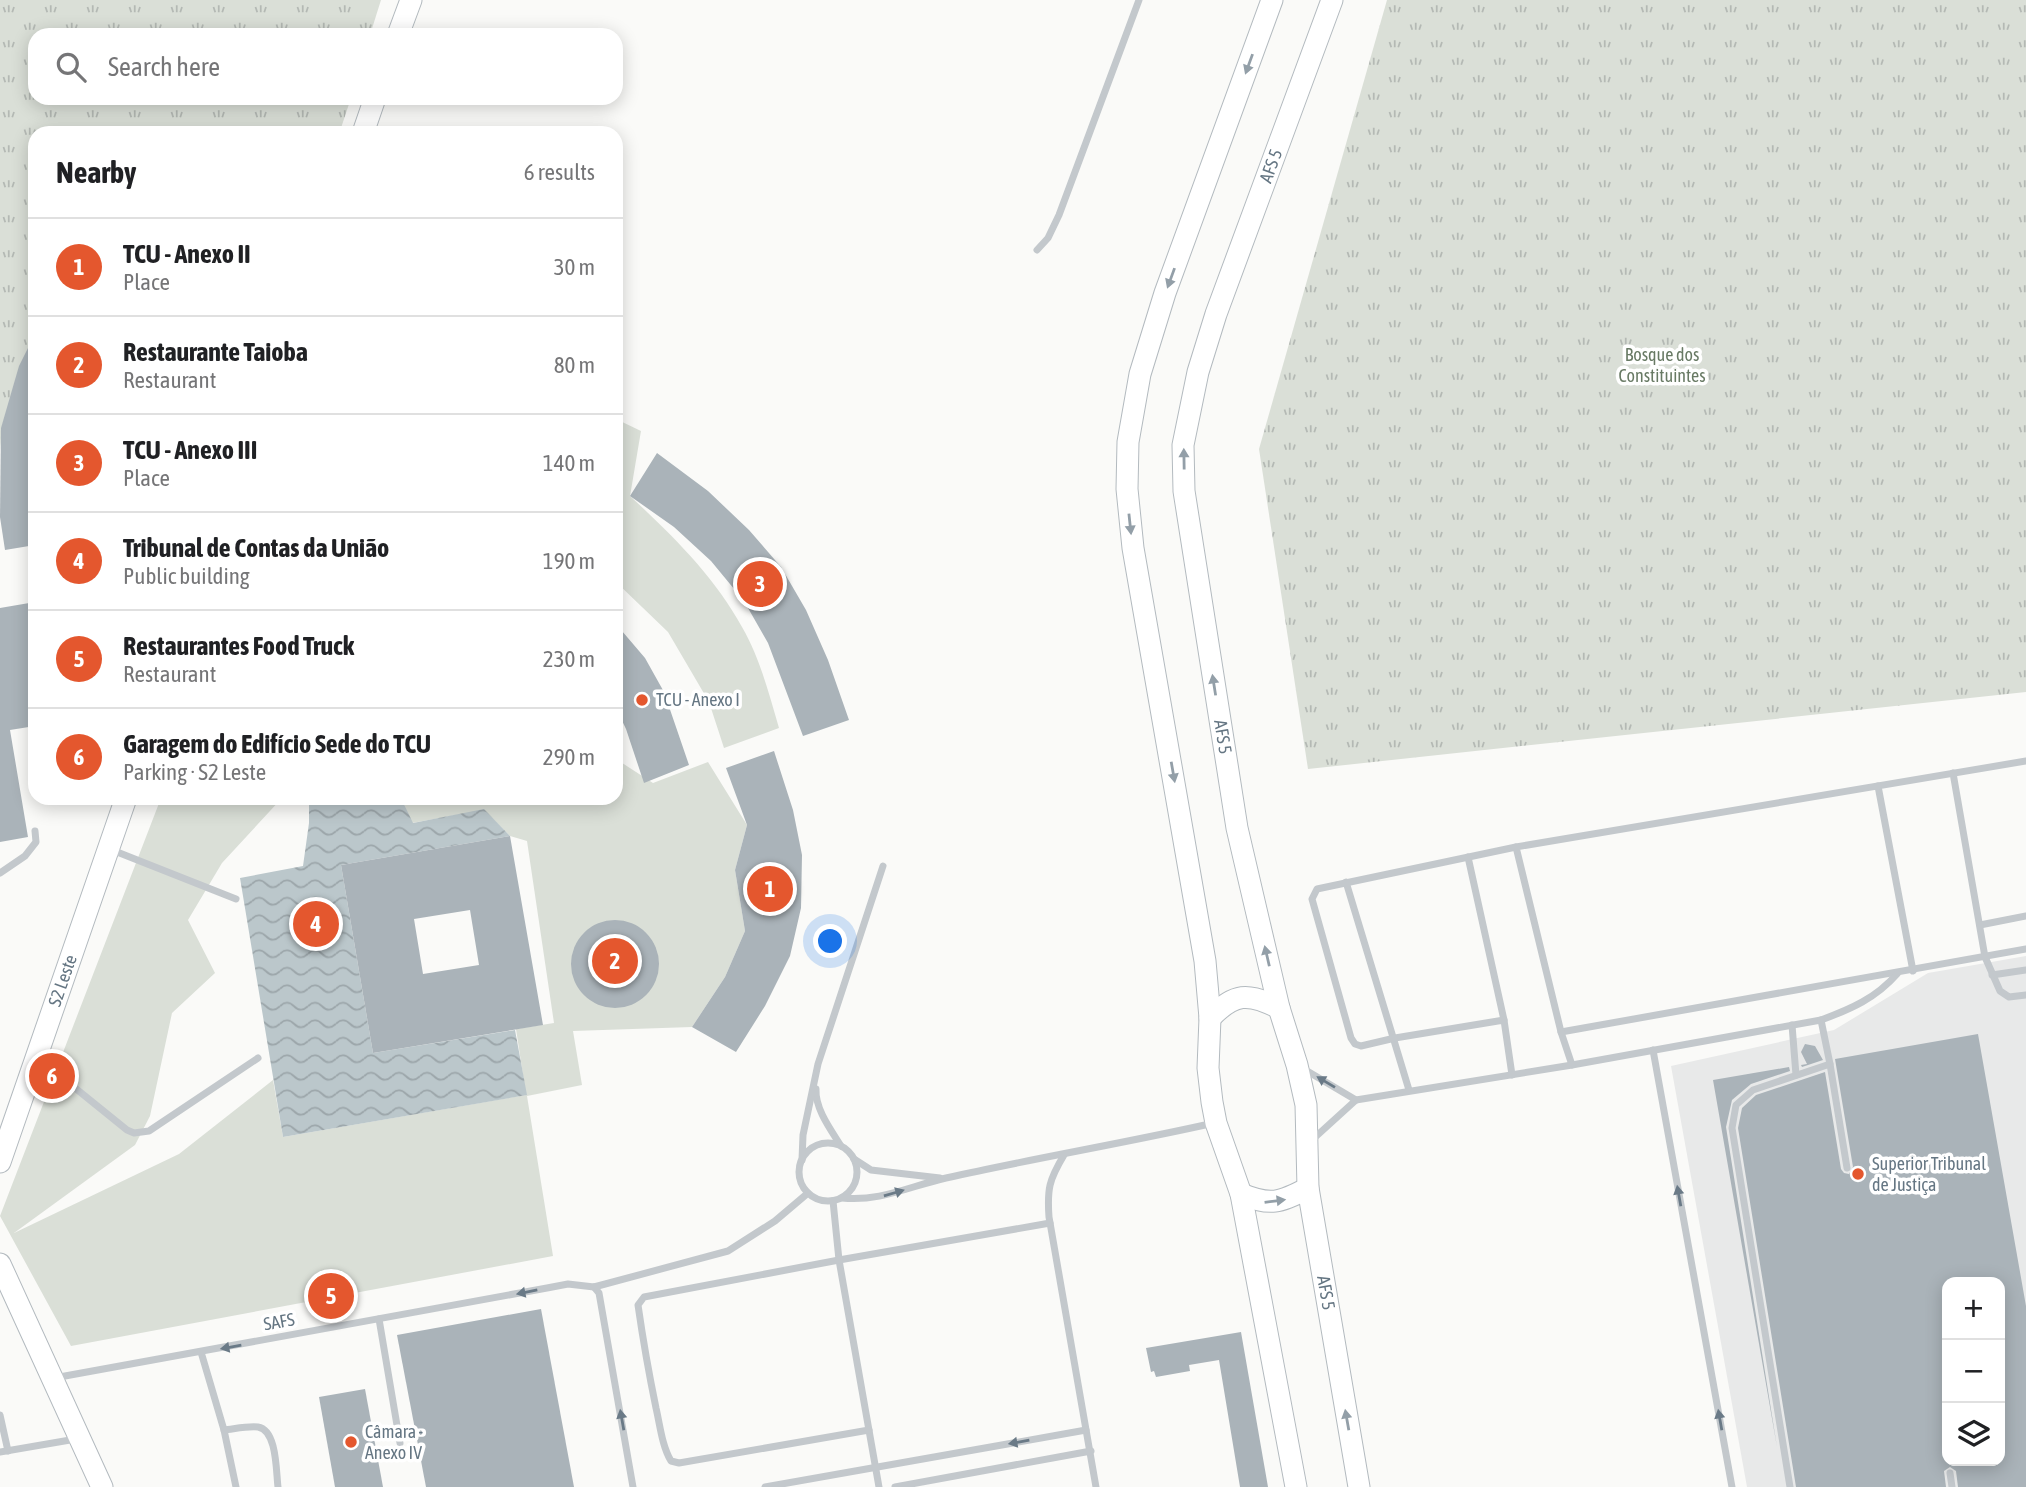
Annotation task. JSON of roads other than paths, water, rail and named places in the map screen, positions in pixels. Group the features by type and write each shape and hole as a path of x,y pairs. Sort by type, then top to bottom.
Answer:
{"main road":[{"path":"401,28 411,0"},
{"path":"1272,0 1165,293 1140,373 1128,442 1127,489 1133,548 1203,948 1210,1018 1208,1068 1216,1123 1241,1194 1296,1487"},
{"name":"AFS 5","path":"1332,0 1216,314 1198,372 1183,445 1184,491 1237,828 1279,1008 1306,1105 1308,1188 1359,1487"},
{"path":"365,126 373,105"},
{"name":"S2 Leste","path":"0,1162 123,805"},
{"path":"1210,1018 1224,1004 1244,996 1263,1000 1279,1008"},
{"path":"1241,1194 1259,1202 1276,1203 1308,1188"},
{"path":"0,1264 102,1487"}],"lane":[{"path":"1037,250 1048,238 1059,215 1139,0"},
{"path":"1504,1020 1361,1046 1355,1044 1351,1038 1312,899 1317,889 1517,847 2026,761"},
{"path":"1952,773 1985,957 2004,995 2026,995"},
{"path":"1878,786 1913,971"},
{"path":"0,873 25,856 36,842 35,831"},
{"path":"1517,847 1572,1065"},
{"path":"108,848 236,899"},
{"path":"1468,858 1504,1020 1512,1075"},
{"path":"883,866 818,1064 803,1135 800,1177 808,1193 816,1198 862,1200 945,1178 1216,1123"},
{"path":"1346,883 1409,1090"},
{"path":"1979,925 2026,916"},
{"path":"1562,1032 2026,949"},
{"path":"1992,975 2026,970"},
{"path":"1307,1145 1356,1100 1572,1065 1821,1020 1870,999 1885,988 1897,974"},
{"path":"1821,1020 1847,1168"},
{"path":"1792,1025 1796,1075"},
{"path":"1653,1050 1732,1487"},
{"path":"36,1057 134,1133 149,1131 258,1058"},
{"path":"818,1064 816,1095 827,1124 841,1146 854,1159 871,1170 945,1178"},
{"path":"1790,1487 1732,1128 1737,1105 1754,1090 1830,1064"},
{"path":"1297,1065 1356,1100"},
{"path":"803,1160 815,1147 823,1144 841,1146"},
{"path":"1064,1155 1052,1175 1047,1191 1050,1223 1096,1487"},
{"path":"854,1159 857,1167 854,1185 838,1199 839,1260 879,1487"},
{"name":"SAFS","path":"53,1378 568,1284 594,1287 728,1251 775,1222 808,1193"},
{"path":"869,1430 679,1463 671,1461 664,1443 638,1305 644,1297 1050,1223"},
{"path":"594,1287 599,1293 633,1487"},
{"path":"379,1320 400,1443"},
{"path":"201,1352 224,1430 236,1487"},
{"path":"1,1415 4,1452 80,1439"},
{"path":"224,1430 257,1427 267,1430 271,1438 278,1487"},
{"path":"765,1487 1086,1430"},
{"path":"895,1487 1091,1451"},
{"path":"1950,1473 1952,1487"}],"water":[{"path":"309,805 404,805 413,823 484,809 510,836 341,865 373,1053 515,1030 527,1095 283,1137 240,878 303,866"}],"place":[{"name":"TCU - Anexo III","path":"760,584"},
{"name":"TCU - Anexo I","path":"642,700"},
{"name":"TCU - Anexo II","path":"770,889"},
{"name":"Tribunal de Contas da União","path":"316,924"},
{"name":"Restaurante Taioba","path":"615,961"},
{"name":"Garagem do Edifício Sede do TCU","path":"52,1076"},
{"name":"Superior Tribunal de Justiça","path":"1858,1174"},
{"name":"Restaurantes Food Truck","path":"331,1296"},
{"name":"Câmara - Anexo IV","path":"351,1442"}],"park label":[{"name":"Bosque dos Constituintes","path":"1662,365"}]}
